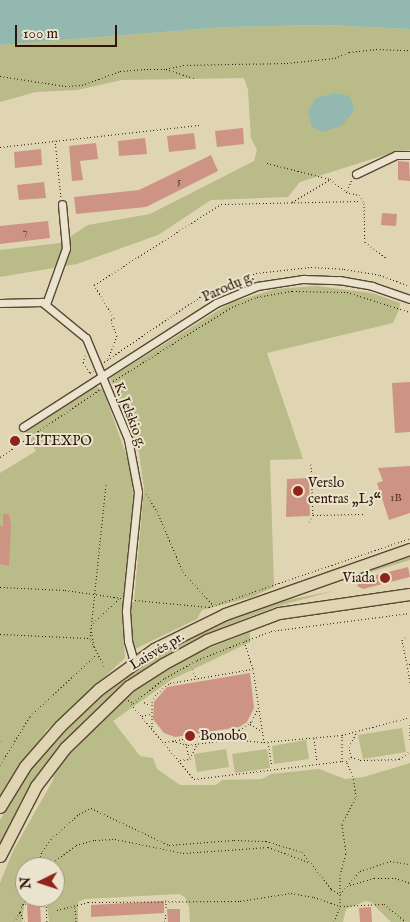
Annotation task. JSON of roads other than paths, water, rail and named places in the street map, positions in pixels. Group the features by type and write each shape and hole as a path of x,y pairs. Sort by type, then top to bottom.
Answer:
{"main road":[{"name":"Laisvės pr.","path":"0,808 41,746 99,689 134,662 171,638 225,614 410,549"},
{"name":"Laisvės pr.","path":"0,856 36,786 65,748 128,686 162,664 207,640 279,613 410,594"}],"street":[{"path":"356,174 396,155 410,154"},
{"path":"0,303 31,300 46,304 66,248 62,204"},
{"name":"Parodų g.","path":"23,427 216,303 257,286 303,279 339,280 372,286 410,299"},
{"name":"K. Jelskio g.","path":"46,304 91,345 128,439 136,482 137,512 123,599 128,641 134,662"}],"water":[{"path":"0,0 410,0 410,29 325,25 226,27 0,45"},
{"path":"335,93 349,96 354,107 351,115 341,126 323,132 312,127 308,111 316,98"}],"place":[{"name":"LITEXPO","path":"15,441"},
{"name":"Verslo centras „L3“","path":"298,491"},
{"name":"Viada","path":"385,578"},
{"name":"Bonobo","path":"190,736"}]}
